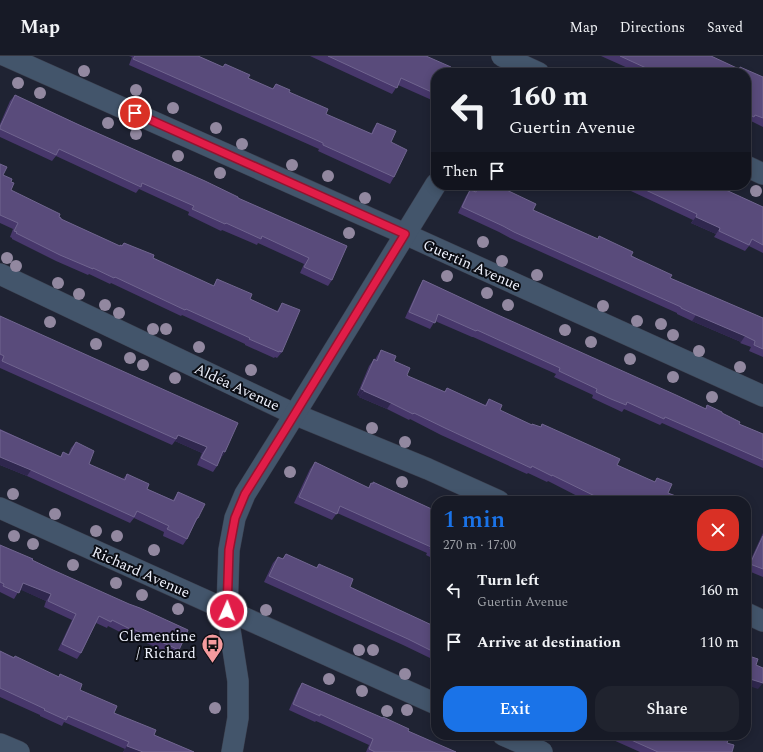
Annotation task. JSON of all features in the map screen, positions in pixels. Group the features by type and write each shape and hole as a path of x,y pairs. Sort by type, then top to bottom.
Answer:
{"street":[{"name":"Guertin Avenue","path":"6,56 763,396"},
{"path":"508,61 526,68"},
{"path":"751,168 763,174"},
{"path":"232,752 238,718 238,681 227,611 229,550 235,518 245,494 432,190"},
{"name":"Aldéa Avenue","path":"0,274 294,414 428,469 488,496"},
{"name":"Richard Avenue","path":"0,508 431,702"},
{"path":"751,615 763,621"},
{"path":"514,740 542,752"},
{"path":"0,744 19,752"}],"building":[{"path":"135,56 198,56 223,67 225,64 250,75 248,78 273,89 276,84 290,90 289,92 328,109 326,114 372,134 377,123 396,131 391,142 407,150 394,177 323,145 323,143 133,59"},
{"path":"328,56 426,56 451,67 431,68 431,92 401,78 397,88"},
{"path":"620,56 711,56 737,68 646,68"},
{"path":"751,72 763,77 763,118 755,115 754,117 751,116"},
{"path":"15,95 205,181 238,198 347,246 332,280 304,267 309,258 262,236 261,239 226,223 225,224 192,209 194,206 142,183 141,187 59,149 56,155 0,129"},
{"path":"0,164 7,167 3,175 12,179 11,182 14,183 11,190 60,214 59,217 61,219 120,246 124,243 154,255 153,258 214,286 217,279 252,294 250,299 278,312 282,303 300,310 282,352 249,339 250,338 186,309 185,310 115,277 114,278 60,255 16,233 17,232 14,231 18,223 0,215"},
{"path":"470,190 476,192 477,190 507,190 536,204 533,210 598,239 599,236 633,252 631,256 672,275 670,278 763,318 763,349 754,345 755,341 745,336 696,315 462,207"},
{"path":"646,190 726,190 763,207 763,245 752,239 749,245 719,231 720,228 696,217 697,214"},
{"path":"423,280 706,409 707,405 722,412 740,422 739,424 763,434 763,460 665,417 664,419 627,402 626,405 611,399 596,392 597,389 559,371 560,368 477,330 476,331 438,314 435,323 409,312"},
{"path":"0,316 238,423 217,466 201,458 207,447 178,435 176,439 2,361 4,356 0,354"},
{"path":"381,350 396,356 394,361 410,368 407,375 408,376 445,392 447,388 486,406 489,399 502,405 500,410 532,425 541,427 542,424 620,459 617,465 655,482 657,478 672,484 668,493 676,496 595,496 532,466 531,468 361,389 374,359 377,361"},
{"path":"0,430 61,457 63,452 69,455 76,442 94,451 89,464 125,480 127,474 149,484 147,489 174,501 178,492 205,504 187,539 167,529 169,526 137,511 134,517 0,457"},
{"path":"315,462 369,488 373,482 431,509 431,547 340,506 337,514 299,497"},
{"path":"763,536 763,569 751,564"},
{"path":"0,545 188,630 179,650 112,620 111,622 99,616 81,653 62,644 76,614 48,601 51,594 23,583 19,593 3,586 4,584 0,582"},
{"path":"286,554 317,568 319,564 353,579 350,587 431,625 431,650 269,576 278,557 283,559"},
{"path":"0,651 14,658 15,656 59,677 60,674 82,684 80,690 117,706 114,713 156,730 154,735 194,752 143,752 127,746 129,742 68,716 66,720 0,688"},
{"path":"751,657 758,659 756,665 763,668 763,683 751,679"},
{"path":"302,683 383,717 409,729 408,731 456,752 375,752 369,749 373,739 320,714 320,716 293,704"},
{"path":"631,740 728,740 727,743 734,745 732,752 658,752"}],"place":[{"name":"Clementine / Richard","path":"212,664"}],"route":[{"path":"135,113 405,234 245,494 235,518 229,550 227,611"}]}
